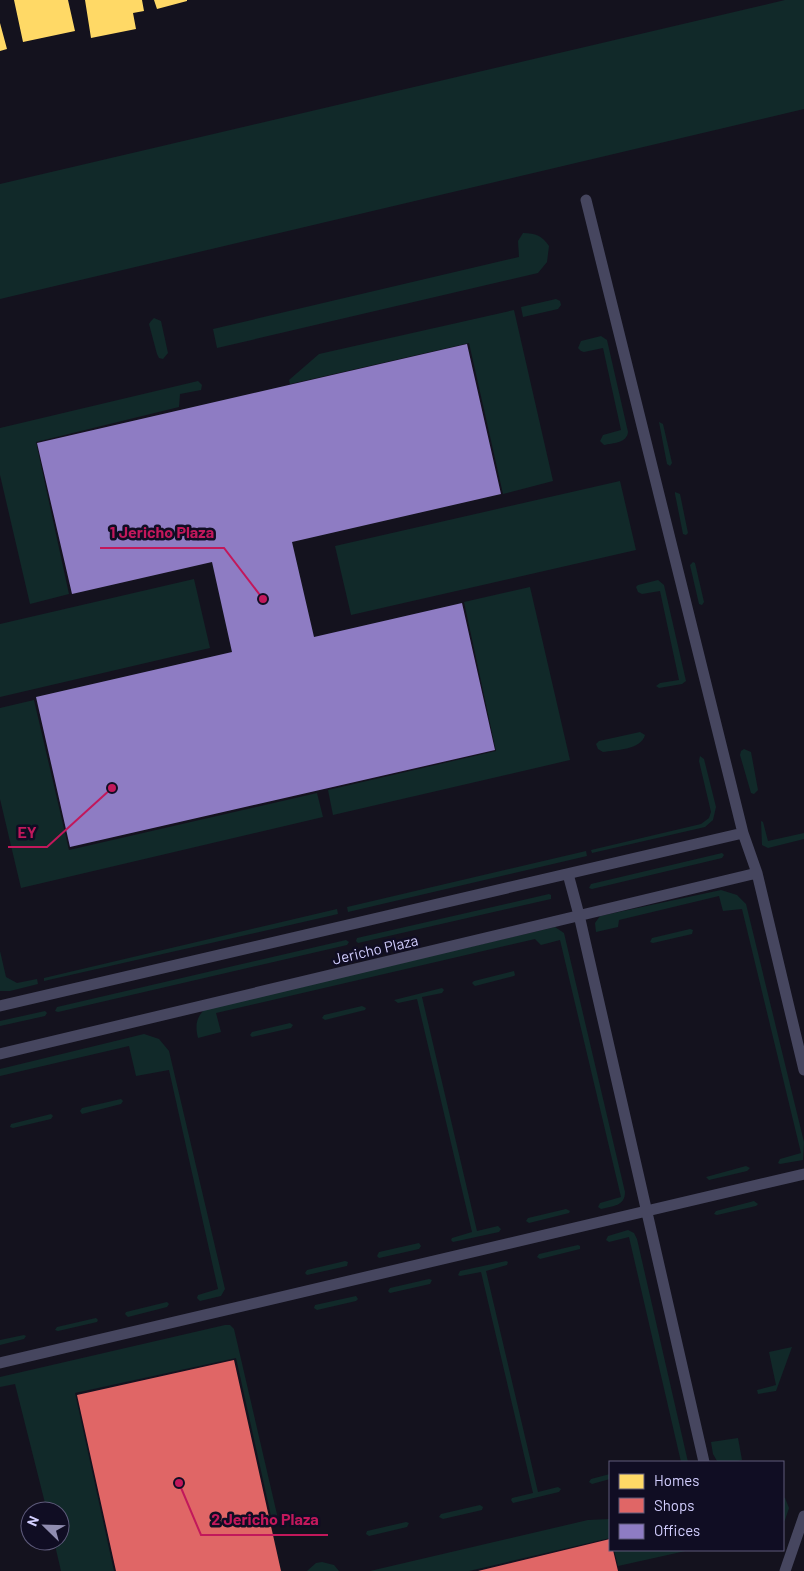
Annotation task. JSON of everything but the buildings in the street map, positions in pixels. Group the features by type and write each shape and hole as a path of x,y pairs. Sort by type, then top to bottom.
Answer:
{"lane":[{"path":"586,200 743,833 756,873 804,1070"},
{"name":"Jericho Plaza","path":"0,1006 743,833"},
{"name":"Jericho Plaza","path":"0,1054 756,873"},
{"path":"568,874 704,1461"},
{"path":"0,1363 804,1174"},
{"path":"785,1571 804,1516"}],"green space":[{"path":"785,0 804,0 804,109 0,299 0,184"},
{"path":"523,233 538,236 549,246 547,262 538,273 217,348 213,329 519,257 518,241"},
{"path":"556,299 560,301 561,305 558,309 523,317 521,307"},
{"path":"514,310 553,481 503,494 469,343 290,384 289,380 319,354"},
{"path":"154,318 161,321 168,353 163,359 159,358 157,354 149,324"},
{"path":"601,336 607,340 628,432 627,436 622,440 604,445 600,441 603,435 621,430 603,348 584,352 578,348 581,341"},
{"path":"198,381 202,385 201,390 180,394 179,407 36,442 69,594 30,604 0,475 0,428"},
{"path":"659,422 663,424 672,463 670,466 667,464"},
{"path":"620,481 636,550 351,615 335,546"},
{"path":"675,492 680,494 688,533 686,535 683,534"},
{"path":"693,562 695,563 704,602 702,605 699,604 690,565"},
{"path":"194,579 210,648 0,697 0,624"},
{"path":"658,580 664,585 686,681 682,684 659,688 656,686 660,683 679,680 660,591 642,594 638,592 636,587"},
{"path":"530,587 570,760 333,815 328,790 496,751 464,602"},
{"path":"34,700 69,850 317,793 323,817 21,888 0,799 0,708"},
{"path":"640,732 645,735 643,740 627,748 603,752 598,749 596,744 599,741"},
{"path":"744,749 751,752 758,790 754,794 751,793 740,755"},
{"path":"700,756 704,759 716,807 713,820 705,827 592,853 591,850 701,824 709,818 711,812 699,761"},
{"path":"761,821 763,822 768,841 804,833 804,839 768,848 762,845"},
{"path":"586,851 587,856 348,912 347,907"},
{"path":"722,853 724,855 722,858 592,889 589,888 591,884"},
{"path":"721,890 737,895 746,904 804,1142 803,1160 778,1163 780,1159 801,1153 742,909 723,911 719,896 619,920 618,927 596,932 595,923 600,916"},
{"path":"549,894 551,899 358,943 356,941 357,938"},
{"path":"337,909 338,914 44,981 44,978"},
{"path":"555,927 564,933 625,1192 621,1203 614,1206 601,1209 598,1207 600,1203 621,1197 560,940 541,945 535,939 216,1013 221,1032 198,1038 197,1022 205,1009"},
{"path":"690,929 693,930 692,934 653,943 650,942 652,938"},
{"path":"346,940 349,942 347,945 58,1012 55,1011 57,1007"},
{"path":"0,951 6,977 17,983 37,979 38,984 10,991 0,991"},
{"path":"514,971 514,976 475,986 472,983 474,981"},
{"path":"442,988 444,990 442,993 422,997 477,1231 498,1226 501,1229 499,1232 453,1242 452,1238 472,1232 417,999 398,1003 394,1000"},
{"path":"362,1006 366,1008 365,1010 325,1020 322,1018 324,1015"},
{"path":"45,1011 47,1013 45,1016 0,1026 0,1021"},
{"path":"290,1023 293,1025 291,1028 252,1037 250,1035 252,1032"},
{"path":"144,1034 159,1039 169,1051 225,1289 221,1296 200,1301 197,1298 198,1295 218,1289 169,1070 136,1076 129,1046 0,1076 0,1069"},
{"path":"121,1099 123,1101 121,1104 82,1114 80,1111 82,1108"},
{"path":"51,1114 53,1116 51,1119 13,1128 10,1127 11,1124"},
{"path":"746,1166 750,1168 747,1171 709,1180 706,1177"},
{"path":"754,1201 758,1204 756,1206 717,1215 714,1214 716,1211"},
{"path":"566,1209 570,1211 569,1213 529,1223 526,1221 528,1218"},
{"path":"628,1230 634,1233 637,1239 688,1461 681,1461 629,1237 609,1242 606,1240 608,1236"},
{"path":"419,1243 421,1246 419,1249 379,1258 377,1256 379,1252"},
{"path":"578,1245 580,1249 540,1259 537,1257 539,1254"},
{"path":"345,1261 348,1262 347,1266 307,1275 305,1273 307,1270"},
{"path":"508,1262 507,1265 486,1271 538,1492 558,1487 561,1489 559,1492 513,1503 512,1498 533,1493 481,1272 458,1275 460,1271"},
{"path":"429,1279 432,1280 430,1284 390,1293 388,1291 390,1288"},
{"path":"356,1296 358,1299 356,1301 317,1310 314,1308 315,1305"},
{"path":"167,1302 169,1304 167,1307 128,1317 125,1314 126,1312"},
{"path":"96,1318 97,1322 58,1331 55,1330 57,1327"},
{"path":"230,1325 234,1329 279,1523 273,1525 236,1358 75,1393 114,1571 61,1571 56,1551 70,1551 70,1501 44,1501 15,1384 0,1387 0,1377"},
{"path":"26,1336 24,1339 0,1345 0,1340"},
{"path":"792,1347 776,1391 758,1394 757,1390 776,1385 769,1352"},
{"path":"738,1438 742,1460 717,1461 713,1454 711,1442"},
{"path":"609,1474 609,1479 592,1484 589,1482 591,1479"},
{"path":"784,1498 789,1508 784,1522"},
{"path":"480,1505 483,1507 482,1510 443,1519 439,1517 441,1514"},
{"path":"609,1519 609,1538 469,1571 370,1571 588,1520"},
{"path":"406,1522 409,1523 407,1527 369,1536 366,1534 367,1531"},
{"path":"614,1551 686,1551 618,1566"},
{"path":"322,1562 334,1565 339,1571 307,1571 316,1563"}],"place":[{"name":"1 Jericho Plaza","path":"263,599"},
{"name":"EY","path":"112,788"},
{"name":"2 Jericho Plaza","path":"179,1483"}]}
